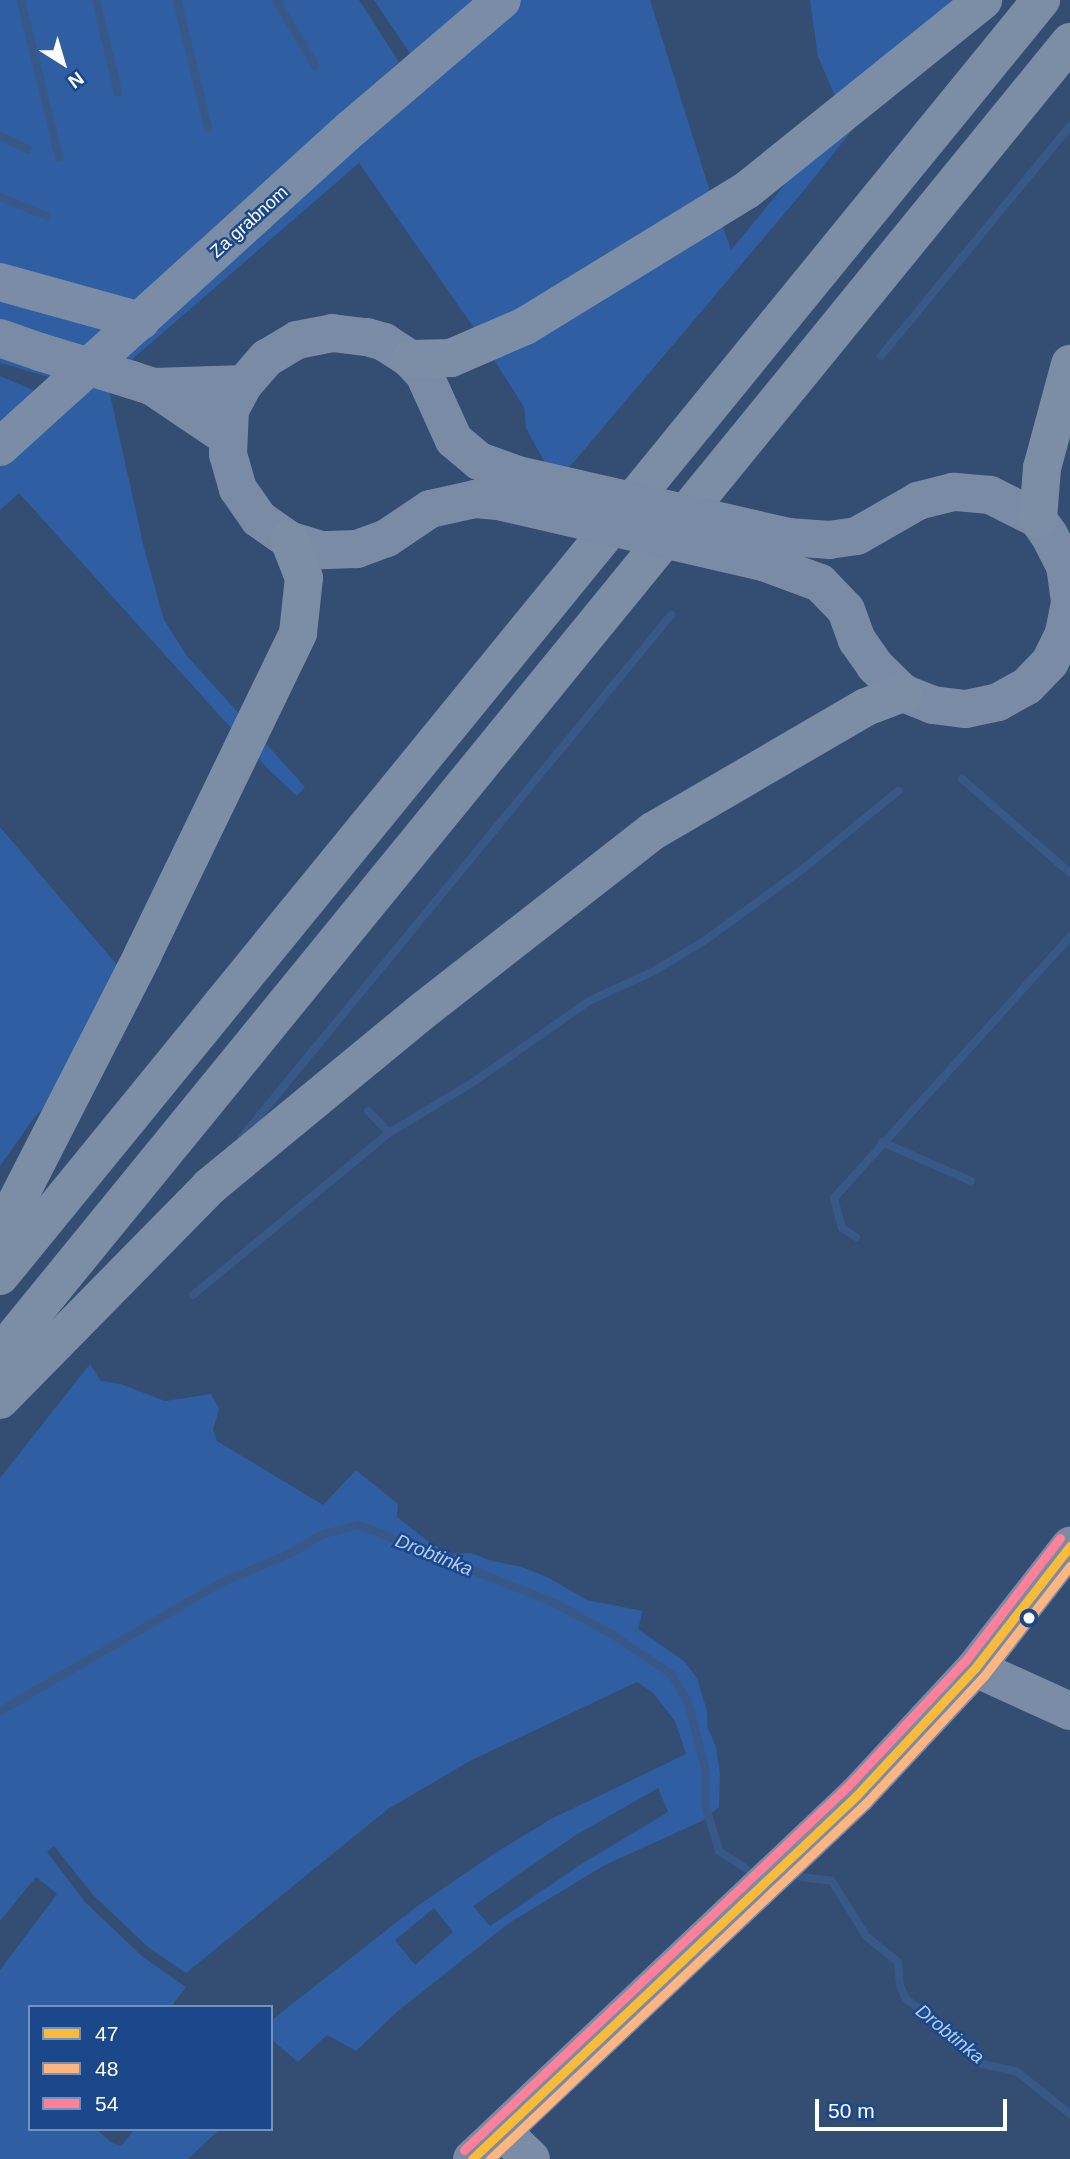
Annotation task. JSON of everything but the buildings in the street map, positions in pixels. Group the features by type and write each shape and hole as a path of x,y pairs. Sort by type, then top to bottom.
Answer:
{"highway":[{"path":"397,350 451,358 525,326 747,190 983,0"},
{"path":"0,1276 1041,0"},
{"path":"0,1354 1070,42"},
{"path":"1038,519 1042,468 1070,364"},
{"path":"0,1234 143,954 298,633 304,578 289,540"},
{"path":"0,1400 209,1187 431,1004 653,831 866,707 903,693"}],"main road":[{"path":"508,488 430,509 387,538 356,549 321,550 289,540 259,519 238,489 228,454 230,410 244,384 267,358 297,340 332,333 397,350 424,374 454,440 508,488 777,550 858,536 918,500 953,492 990,495 1038,519 1067,568 1070,601 1060,661 1027,686 998,702 966,709 933,705 903,693 875,666 858,640 846,610 820,583 777,550"},
{"path":"0,338 143,383 227,437"},
{"path":"143,383 244,384"},
{"path":"472,2159 857,1795 975,1668 1070,1546"}],"street":[{"name":"Za grabnom","path":"0,447 352,128 502,0"},
{"path":"0,282 141,321"},
{"path":"975,1668 1070,1711"},
{"path":"502,2131 531,2159"}],"shaded area":[{"path":"0,0 359,0 399,62 59,380 0,363"},
{"path":"374,0 491,0 411,55"},
{"path":"516,0 650,0 731,250 843,114 818,57 810,0 956,0 806,188 556,483 526,428 524,407 472,325 359,163 107,381 144,548 164,620 187,656 305,787 297,796 268,769 19,493 0,510 0,462"},
{"path":"0,376 40,393 0,435"},
{"path":"0,827 128,978 68,1080 34,1118 0,1166"},
{"path":"90,1364 101,1381 121,1384 165,1401 211,1394 219,1409 213,1430 217,1441 323,1505 356,1470 398,1504 397,1517 429,1542 451,1554 471,1553 492,1561 522,1567 549,1578 587,1600 643,1611 638,1629 684,1661 697,1678 707,1711 707,1726 716,1747 720,1773 719,1807 702,1821 605,1865 509,1923 398,2011 356,2051 327,2035 298,2062 273,2041 273,2019 416,1907 492,1855 551,1819 686,1754 675,1721 653,1693 637,1682 470,1761 388,1809 186,1973 149,1948 93,1895 54,1846 47,1852 86,1903 143,1957 186,1987 172,2005 28,2005 28,2131 98,2131 112,2143 121,2146 133,2131 218,2131 188,2159 0,2159 0,1970 57,1894 36,1877 0,1921 0,1478","holes":["658,1788 668,1812 583,1863 490,1926 473,1906 576,1835","434,1908 453,1932 415,1965 395,1940"]}],"waterway":[{"path":"21,0 59,157"},
{"path":"96,0 118,92"},
{"path":"177,0 208,127"},
{"path":"276,0 315,65"},
{"path":"881,356 1070,126"},
{"path":"0,136 28,149"},
{"path":"0,197 47,216"},
{"path":"242,1137 671,615"},
{"path":"962,779 1070,873"},
{"path":"368,1111 389,1133 472,1083 589,1001 654,971 704,941 804,868 898,791"},
{"path":"856,1237 842,1228 834,1198 1070,937"},
{"path":"193,1295 389,1133"},
{"path":"882,1142 971,1181"},
{"name":"Drobtinka","path":"0,1711 224,1581 287,1555 321,1535 359,1525 555,1603 613,1635 671,1674 688,1701 705,1768 705,1804 719,1851 747,1869"},
{"name":"Drobtinka","path":"801,1877 832,1881 866,1936 898,1962 900,1985 906,1999 935,2019 955,2043 982,2064 1016,2071 1070,2114"}],"transit line":[{"name":"54","path":"464,2150 848,1786 966,1660 1060,1538"},
{"name":"47","path":"472,2159 857,1795 975,1668 1070,1546"},
{"name":"48","path":"490,2159 866,1803 984,1676 1070,1566"}]}
